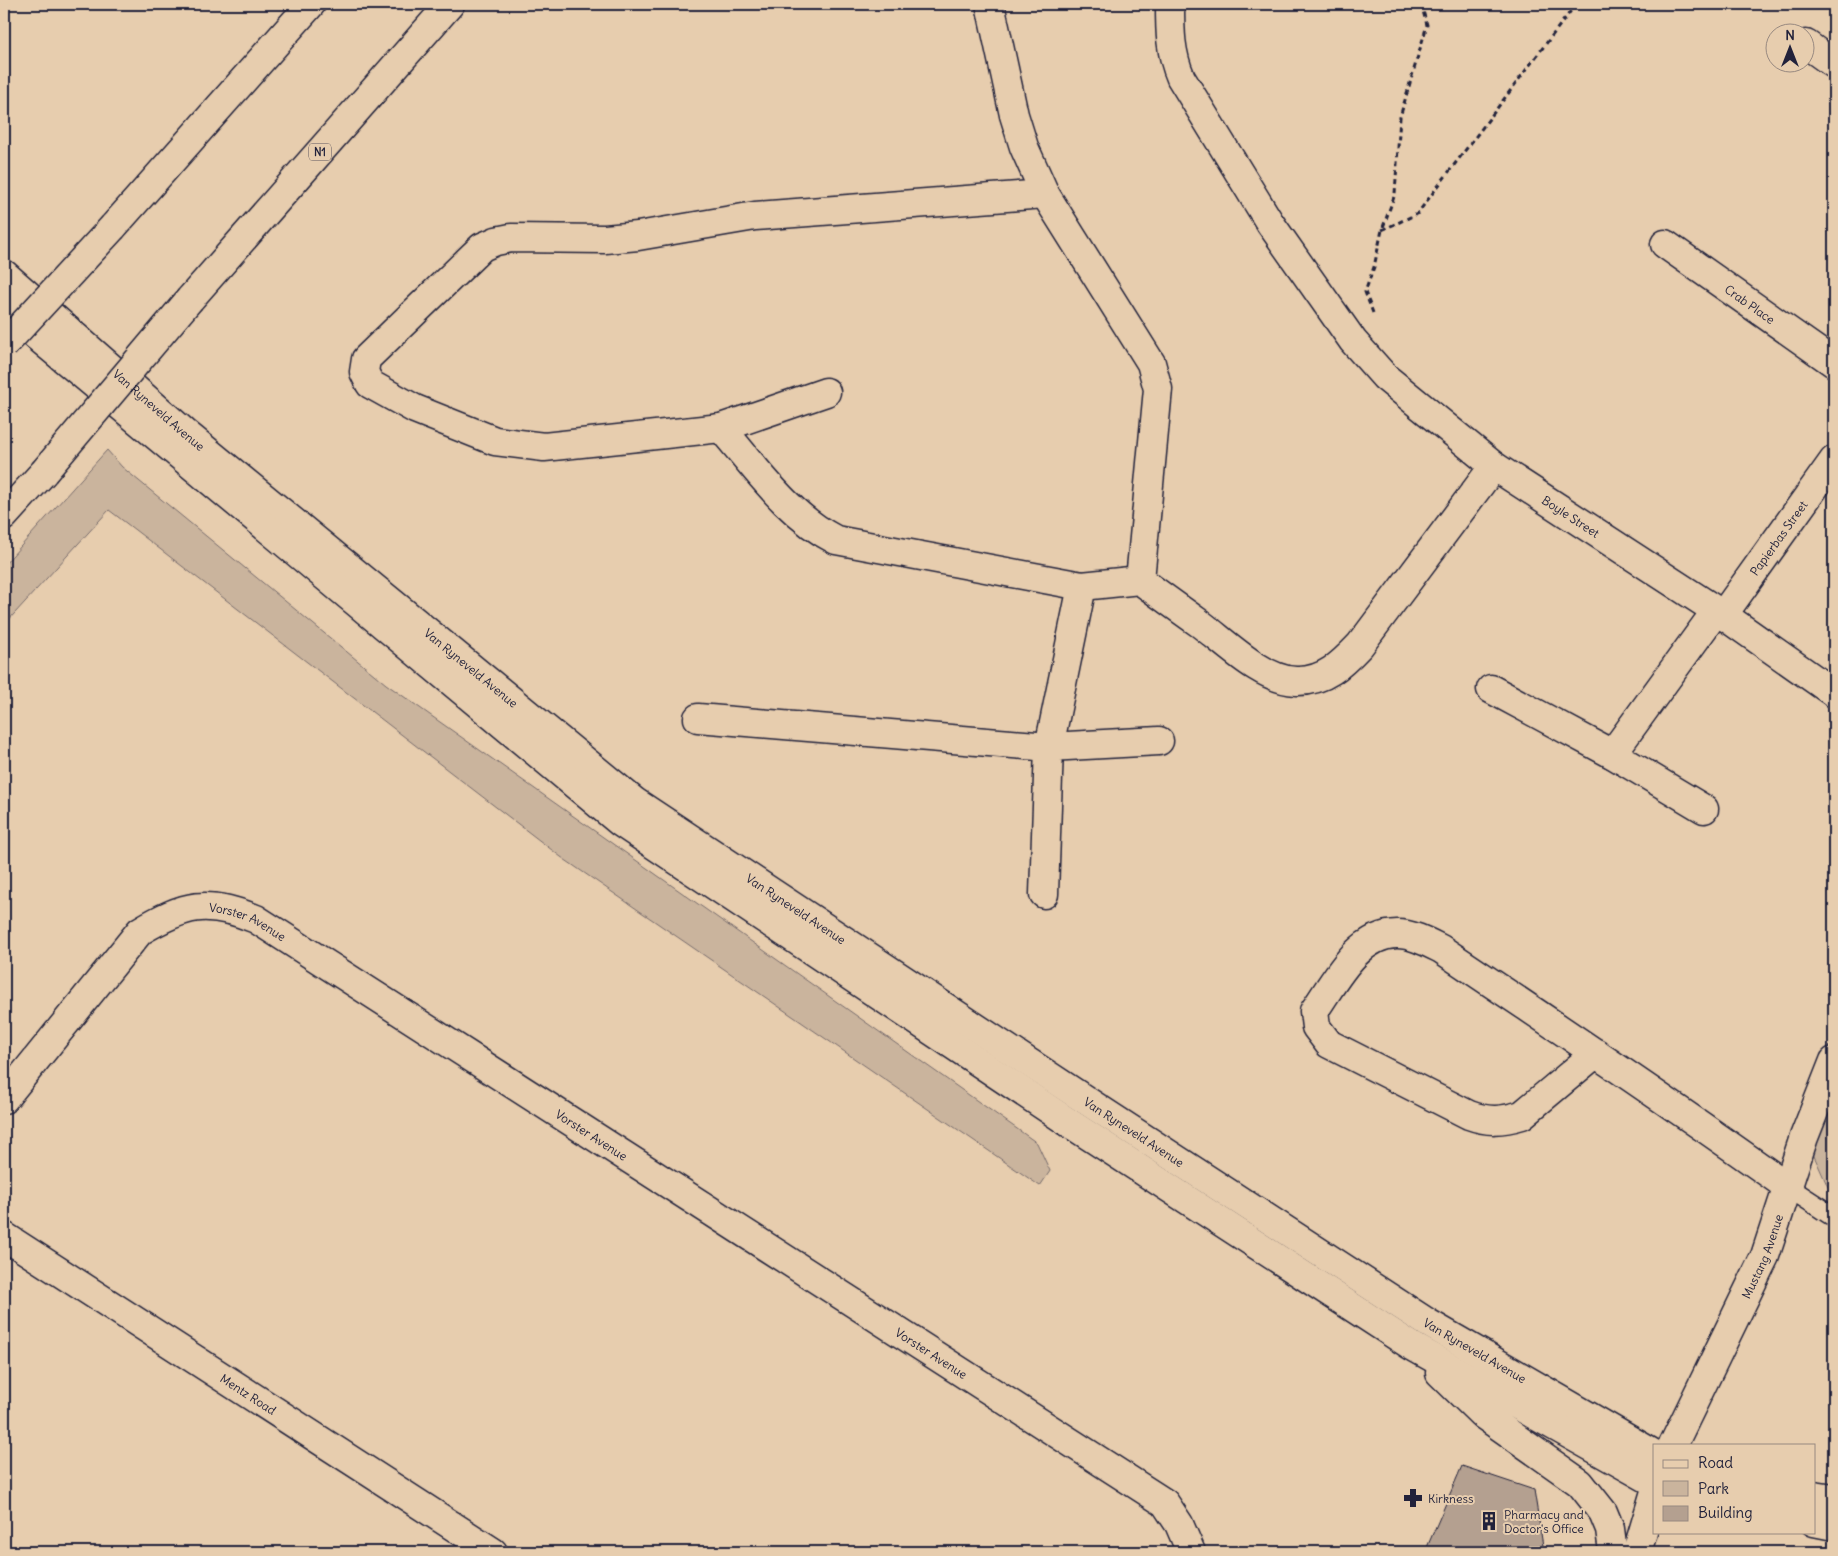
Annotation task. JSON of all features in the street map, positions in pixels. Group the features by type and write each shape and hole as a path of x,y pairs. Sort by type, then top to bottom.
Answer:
{"main road":[{"path":"4,346 113,227 311,4"},
{"name":"N1","path":"4,516 44,472 190,299 450,4"},
{"path":"990,4 1014,114 1024,147 1045,194 1151,363 1156,376 1158,389 1140,580"},
{"name":"Boyle Street","path":"1170,4 1170,39 1175,64 1181,78 1270,224 1353,341 1385,377 1494,466 1720,613 1834,693"},
{"path":"1816,51 1834,64"},
{"path":"826,392 721,428 544,447 495,441 415,410 370,384 364,372 366,359 482,247 496,240 523,237 605,239 638,236 755,216 1045,194"},
{"name":"Crab Place","path":"1666,244 1834,363"},
{"name":"Van Ryneveld Avenue","path":"4,274 184,432 635,802 1093,1106 1428,1323 1653,1453"},
{"name":"Van Ryneveld Avenue","path":"4,309 620,822 1066,1120 1412,1346 1653,1481"},
{"path":"721,428 790,507 816,530 836,540 1082,586 1140,580 1247,660 1276,677 1296,681 1316,678 1339,667 1360,646 1494,466"},
{"name":"Papierbas Street","path":"1612,754 1834,460"},
{"path":"1044,894 1049,747 1082,586"},
{"path":"1491,689 1612,754 1704,810"},
{"path":"698,718 1049,747 1159,741"},
{"name":"Vorster Avenue","path":"4,1099 140,931 169,913 202,906 230,908 256,920 1165,1503 1179,1524 1192,1552"},
{"path":"1596,1053 1522,1115 1509,1119 1485,1120 1469,1115 1329,1044 1316,1027 1314,1011 1353,956 1380,936 1397,934 1414,936 1441,949 1596,1053 1788,1187"},
{"name":"Mustang Avenue","path":"1674,1444 1764,1256 1804,1137 1834,1061"},
{"name":"Mentz Road","path":"4,1236 493,1552"},
{"path":"1412,1346 1482,1414 1580,1483 1603,1512 1610,1529 1613,1552"},
{"path":"1816,1496 1834,1499"},
{"path":"1636,1552 1653,1498"},
{"path":"1816,1522 1834,1526"}],"lane":[{"path":"1788,1187 1834,1217"}],"path":[{"path":"1375,319 1365,292 1374,268 1382,230 1395,194 1400,117 1427,25 1421,4"},
{"path":"1382,230 1418,214 1576,4"}],"green space":[{"path":"107,450 122,467 386,684 1037,1143 1050,1171 1040,1186 561,857 109,510 4,625 4,565"},
{"path":"1834,1068 1834,1189 1828,1187 1805,1136"}],"building":[{"name":"Pharmacy and Doctor's Office","path":"1462,1466 1534,1490 1544,1552 1425,1552"}],"place":[{"name":"Kirkness","path":"1413,1498"},
{"name":"Pharmacy and Doctor's Office","path":"1489,1521"}]}
